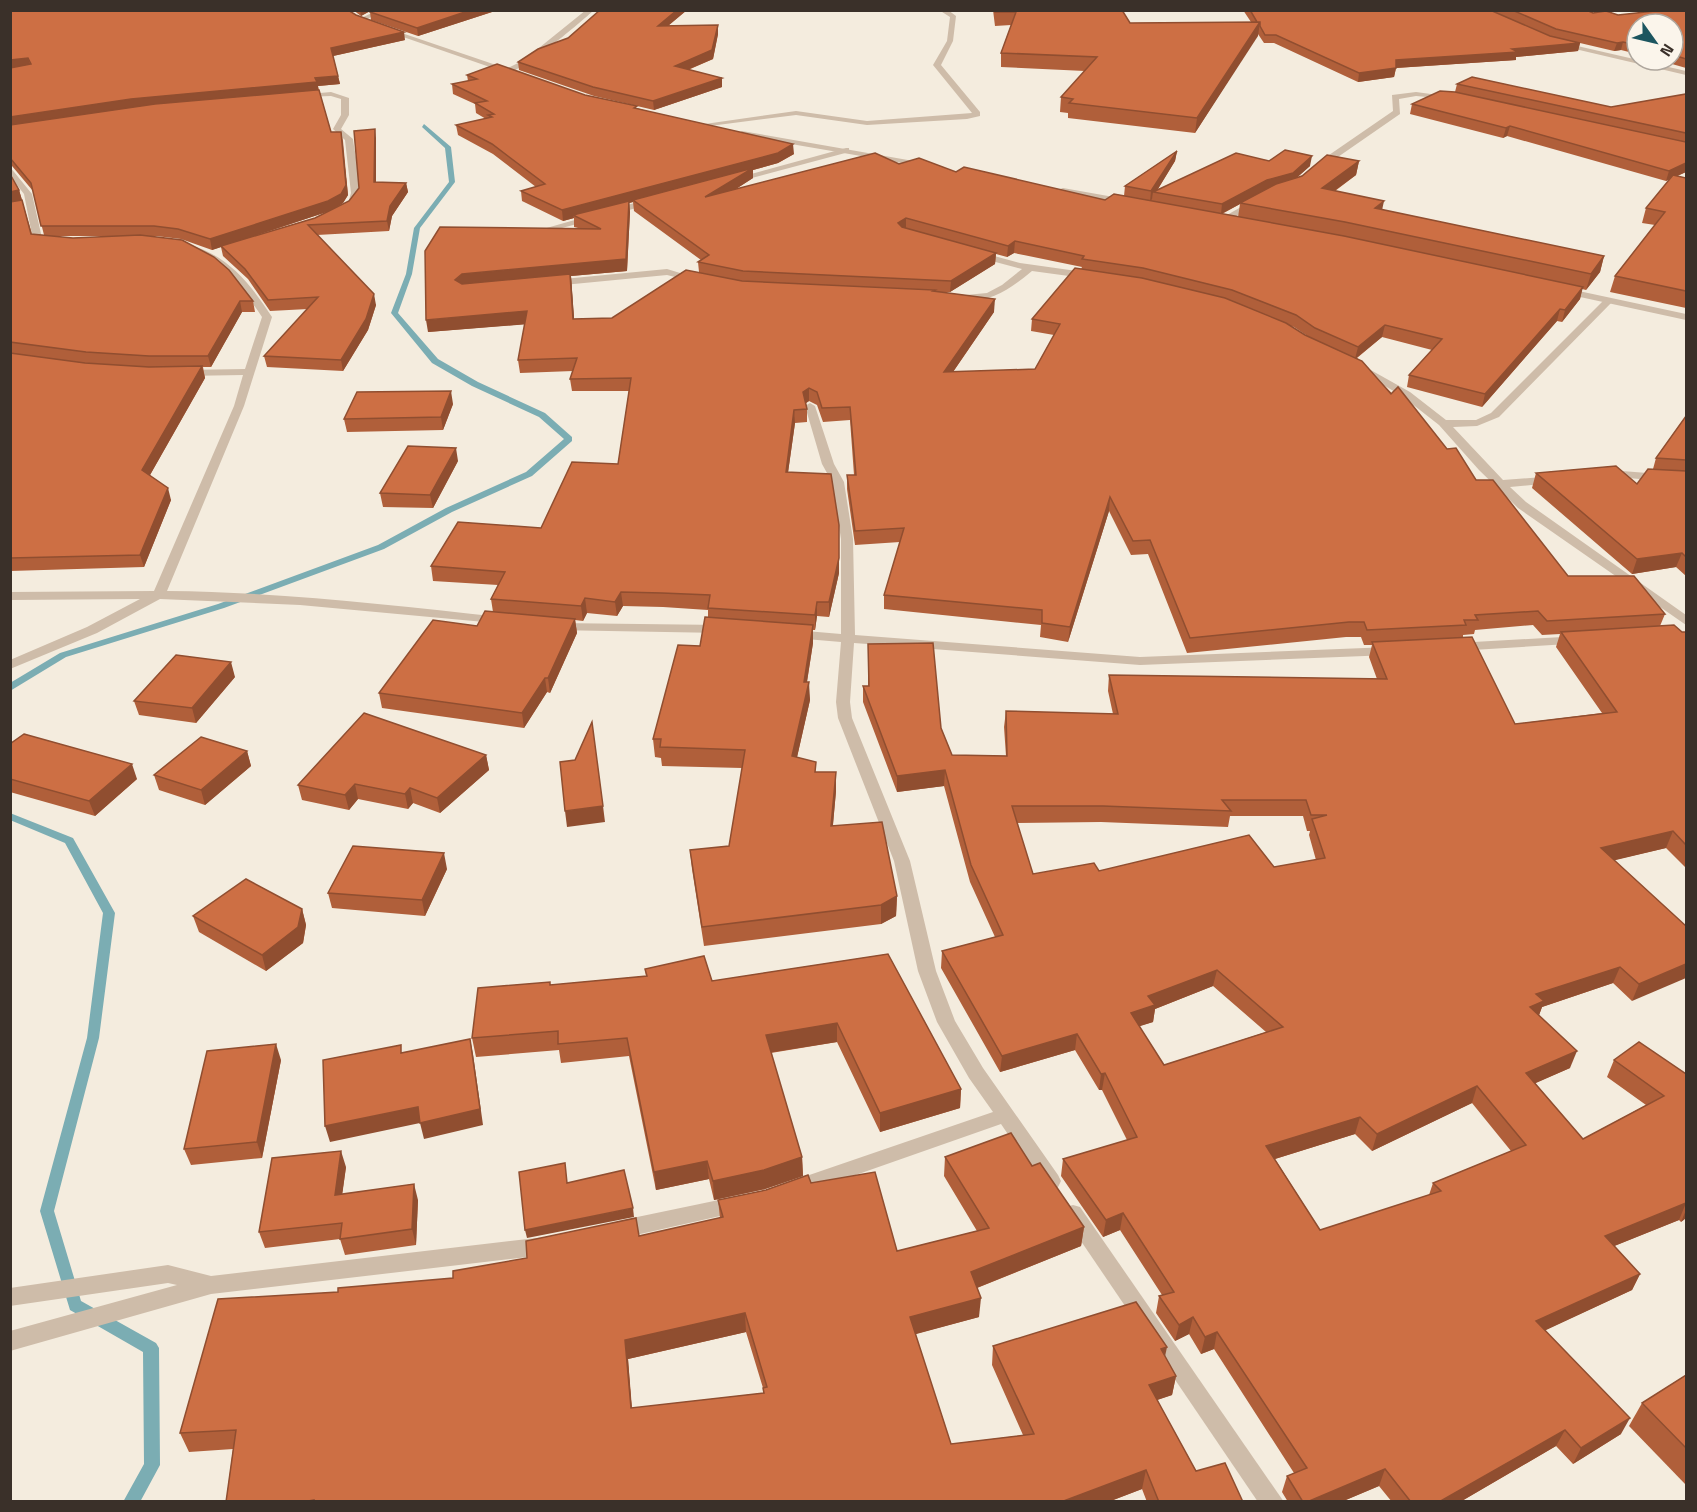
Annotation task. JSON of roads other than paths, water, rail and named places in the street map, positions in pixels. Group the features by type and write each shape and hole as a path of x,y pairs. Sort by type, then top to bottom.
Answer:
{"street":[{"path":"360,20 386,10"},
{"path":"509,71 526,61 591,10"},
{"path":"932,167 698,124 796,113 867,123 967,117 977,114 937,65 950,41 953,16 942,10"},
{"path":"351,15 371,24"},
{"path":"382,27 519,74"},
{"path":"1551,41 1686,73"},
{"path":"287,97 332,94 345,98 345,115 337,129 349,139 355,193 353,201 336,212"},
{"path":"1310,174 1397,112 1395,97 1416,94 1460,99"},
{"path":"720,183 846,150"},
{"path":"10,169 28,194 25,205 38,240 59,244"},
{"path":"1054,189 1139,204"},
{"path":"547,228 662,198"},
{"path":"1224,219 1261,199"},
{"path":"1213,217 1244,223"},
{"path":"10,665 92,630 159,594 239,406 267,317 218,253 182,246"},
{"path":"969,252 1030,267 1107,279"},
{"path":"951,298 987,297 998,293 1030,267"},
{"path":"544,284 667,273 711,281"},
{"path":"1552,288 1686,317"},
{"path":"1443,423 1467,425 1486,422 1609,300"},
{"path":"1347,362 1406,394 1443,423 1500,484 1555,530 1686,621"},
{"path":"174,373 250,372"},
{"path":"810,406 828,464 838,482 848,548 848,638 843,702 845,717 902,861 927,971 946,1022 976,1073 1272,1502"},
{"path":"1599,475 1686,480"},
{"path":"1500,484 1566,478"},
{"path":"10,596 159,594 234,597 349,604 511,622"},
{"path":"545,626 738,630"},
{"path":"782,633 1140,661 1409,650"},
{"path":"1444,648 1594,639"},
{"path":"777,1195 1006,1115"},
{"path":"603,1234 754,1201"},
{"path":"10,1341 211,1285 533,1249 568,1241"},
{"path":"10,1297 130,1277 168,1274 211,1285"}],"waterway":[{"path":"10,688 63,655 221,606 381,547 449,510 529,474 569,439 542,415 475,384 435,361 394,313 409,274 417,228 452,182 448,147 424,126"},
{"path":"10,816 69,841 109,913 93,1038 47,1211 75,1305 151,1348 152,1465 131,1502"}]}
